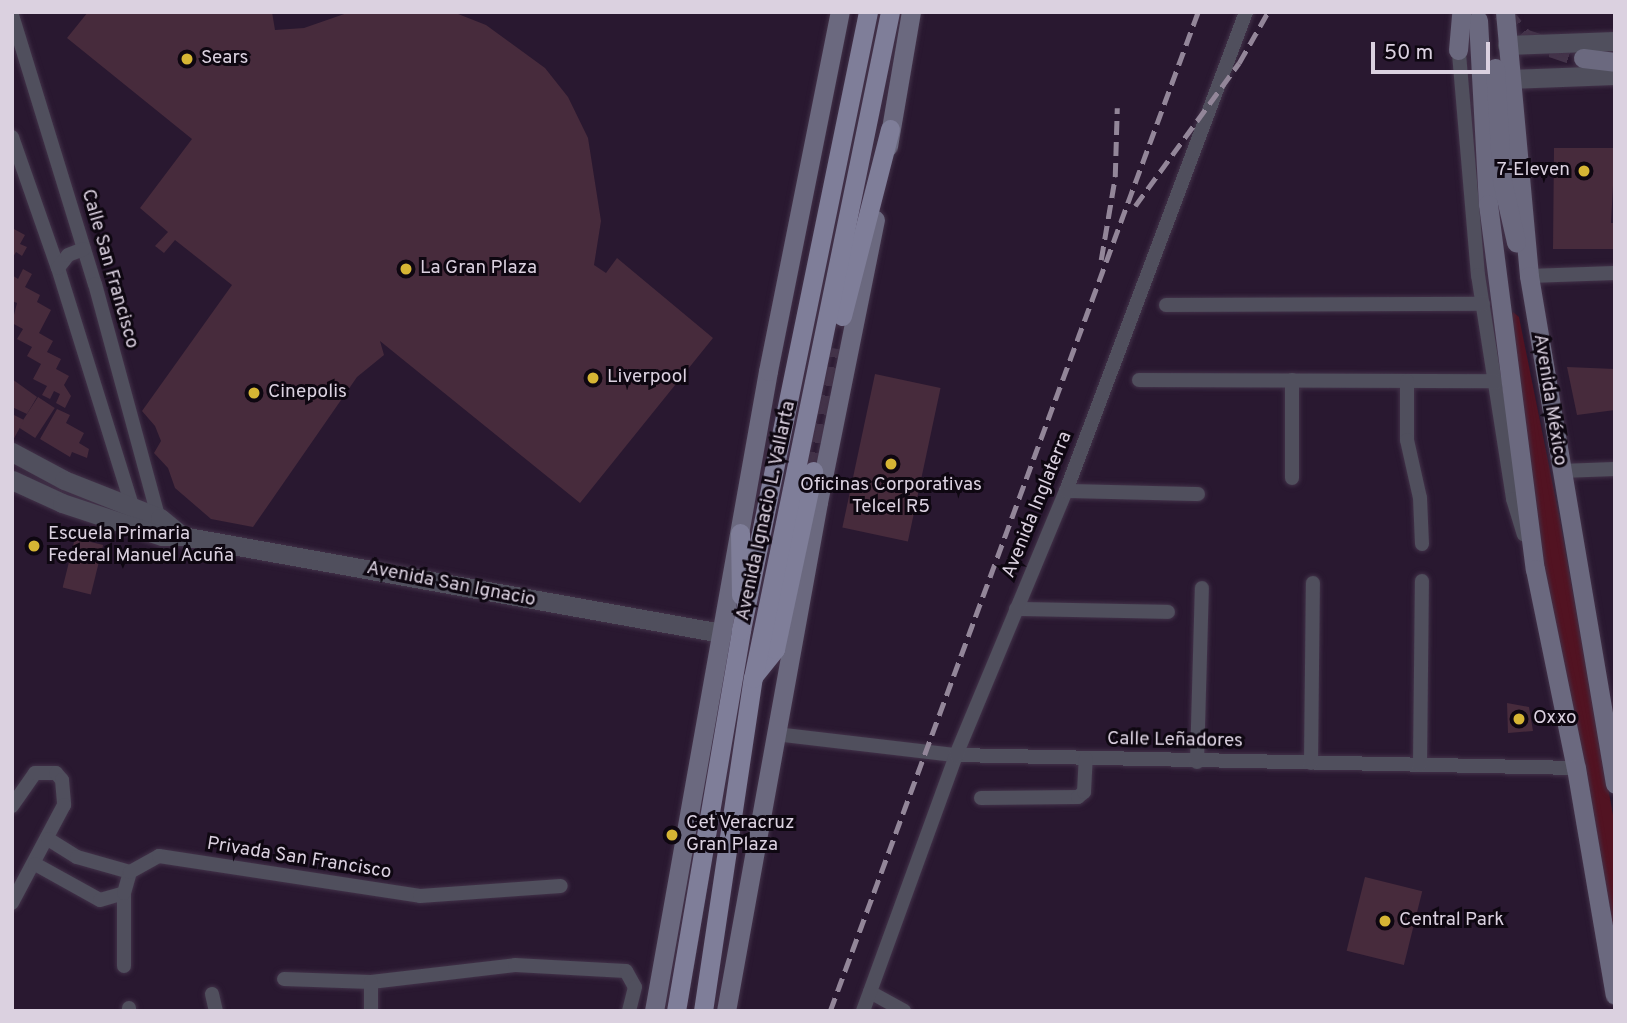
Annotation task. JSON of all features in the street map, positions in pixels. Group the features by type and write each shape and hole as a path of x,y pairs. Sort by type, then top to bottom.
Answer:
{"main road":[{"name":"Avenida Ignacio L. Vallarta","path":"654,1011 721,633 840,12"},
{"name":"Avenida Ignacio L. Vallarta","path":"678,1004 741,630 868,12"},
{"name":"Avenida Ignacio L. Vallarta","path":"705,1002 753,678 890,12"},
{"path":"726,1011 776,734 885,173 890,128 911,12"},
{"name":"Avenida México","path":"1507,12 1509,79 1529,276 1615,784"},
{"path":"1458,50 1472,14"},
{"path":"1472,14 1512,231 1529,276"},
{"name":"Avenida México","path":"1472,14 1488,204 1535,569 1576,768 1615,995"},
{"path":"1579,59 1615,62"},
{"path":"834,348 890,128"},
{"path":"753,678 775,649 813,471"},
{"path":"740,533 741,630"}],"street":[{"name":"Avenida Inglaterra","path":"863,1011 956,755 1066,491 1247,12"},
{"name":"Calle San Francisco","path":"12,15 15,33 84,249 161,527"},
{"path":"1509,79 1579,59 1615,41"},
{"path":"1507,46 1579,59 1615,75"},
{"name":"Avenida México","path":"1458,50 1483,304 1513,499 1535,569"},
{"path":"12,137 58,268 137,530"},
{"path":"58,268 68,255 84,249"},
{"path":"1529,276 1615,273"},
{"path":"1166,305 1483,304"},
{"path":"1139,380 1495,382"},
{"path":"1292,380 1292,478"},
{"path":"1407,381 1407,440 1420,498 1422,544"},
{"name":"Avenida San Ignacio","path":"14,457 132,507 161,527 182,536 721,633"},
{"path":"1561,471 1615,469"},
{"name":"Avenida San Ignacio","path":"12,480 137,530 161,527"},
{"path":"1066,491 1198,494"},
{"path":"1420,765 1422,581"},
{"path":"1311,763 1313,583"},
{"path":"1197,762 1202,588"},
{"path":"1016,609 1168,612"},
{"name":"Calle Leñadores","path":"776,734 956,755 1576,768"},
{"path":"981,798 1078,797 1084,792 1086,759"},
{"path":"12,806 35,773 56,773 66,792 48,839 12,904"},
{"path":"48,839 78,857 130,872 124,893 124,966"},
{"name":"Privada San Francisco","path":"130,872 159,856 420,896 561,886"},
{"path":"35,864 100,900 124,893"},
{"path":"284,979 371,982 515,965 626,971 635,987 629,1011"},
{"path":"371,982 371,1011"},
{"path":"870,992 904,1011"},
{"path":"212,995 216,1011"}],"shaded area":[{"path":"1513,312 1519,317 1559,515 1615,826 1615,980 1538,565 1506,318"}],"building":[{"name":"La Gran Plaza","path":"88,12 272,12 275,30 304,28 350,12 453,12 486,25 545,68 568,97 588,138 601,221 594,265 606,273 617,258 713,338 580,503 380,341 384,355 357,377 253,527 211,519 175,488 168,468 154,453 161,441 155,426 142,411 232,285 175,240 164,253 155,246 168,232 140,208 192,139 67,38"},
{"path":"1554,148 1615,148 1611,223 1615,223 1615,249 1553,249"},
{"path":"12,228 25,235 20,244 27,247 22,256 16,252 12,259"},
{"path":"23,269 32,274 25,287 40,295 37,302 51,310 39,333 53,341 47,352 61,359 56,369 69,376 64,385 71,396 65,408 56,403 60,394 54,391 50,399 42,395 47,386 33,379 41,364 27,356 32,347 17,339 23,329 12,323 17,303 12,301 12,275 18,279"},
{"path":"1567,367 1615,369 1615,410 1577,415"},
{"name":"Oficinas Corporativas Telcel R5","path":"875,374 941,388 908,541 842,528"},
{"path":"12,379 37,397 27,414 12,407"},
{"path":"38,397 55,408 35,438 18,427"},
{"path":"57,409 70,415 66,423 84,433 79,443 89,449 87,458 72,452 70,457 40,439"},
{"path":"12,414 24,420 12,442"},
{"path":"75,538 103,545 91,595 63,587"},
{"name":"Oxxo","path":"1507,703 1529,707 1533,731 1508,733"},
{"name":"Central Park","path":"1365,877 1422,891 1404,965 1347,951"}],"tunnel":[{"path":"1502,12 1524,38 1583,58"},
{"path":"813,471 834,348"}],"railway":[{"path":"830,1011 1198,12"},
{"path":"1135,206 1239,63 1268,12"},
{"path":"1101,260 1115,177 1117,108"}],"place":[{"name":"Sears","path":"187,59"},
{"name":"7-Eleven","path":"1584,171"},
{"name":"La Gran Plaza","path":"406,269"},
{"name":"Liverpool","path":"593,378"},
{"name":"Cinepolis","path":"254,393"},
{"name":"Oficinas Corporativas Telcel R5","path":"891,464"},
{"name":"Escuela Primaria Federal Manuel Acuña","path":"34,546"},
{"name":"Oxxo","path":"1519,719"},
{"name":"Cet Veracruz Gran Plaza","path":"672,835"},
{"name":"Central Park","path":"1385,921"}]}
